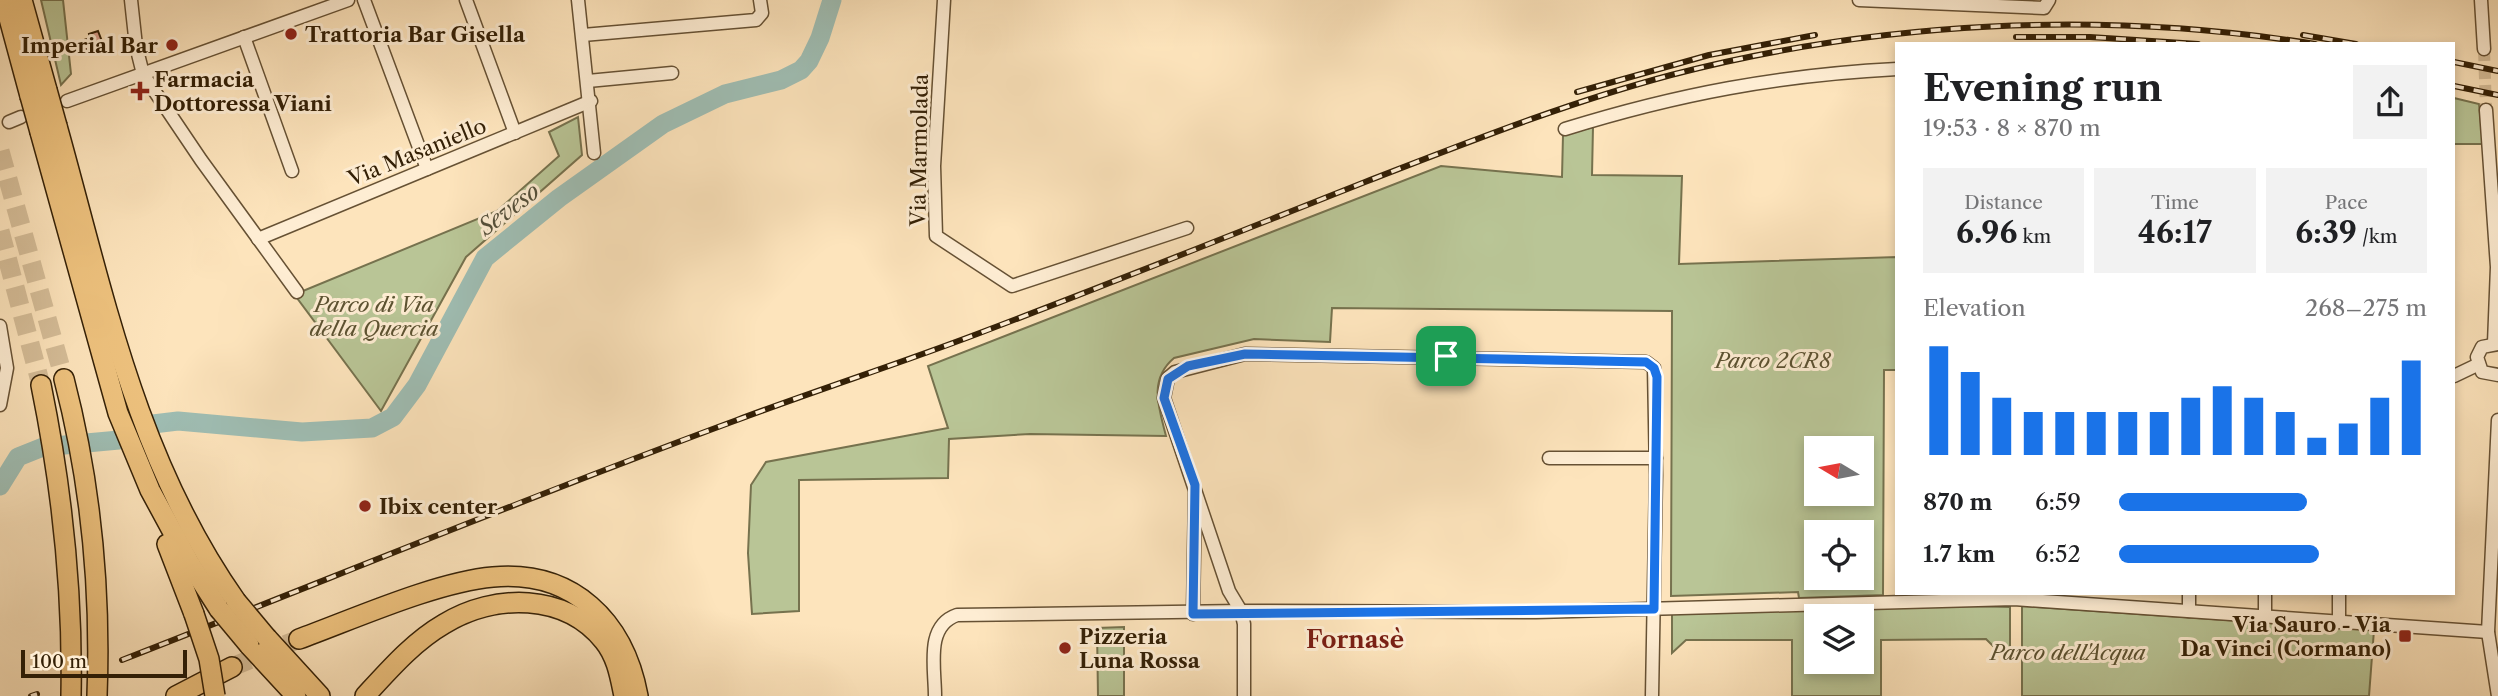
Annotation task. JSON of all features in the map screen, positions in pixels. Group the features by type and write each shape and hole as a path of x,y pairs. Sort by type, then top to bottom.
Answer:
{"highway":[{"path":"4,0 39,93"},
{"path":"22,0 48,129 127,410 143,451 189,526 227,605"},
{"path":"64,379 84,474 97,576 97,696"},
{"path":"41,385 58,479 70,603 71,696"},
{"path":"143,451 150,490 209,659 216,696"},
{"path":"150,490 189,562 258,642 296,696"},
{"path":"299,639 439,589 491,577 516,576 567,590 595,608 618,636 632,665 638,696"},
{"path":"350,696 412,633 439,613 467,599 494,590 541,590 595,608"},
{"path":"365,696 420,640 445,623 470,611 513,602 560,609 585,622 606,643 619,668 624,696"},
{"path":"258,642 320,696"},
{"path":"176,696 232,667"}],"street":[{"path":"131,0 138,58 143,74 297,292"},
{"path":"67,101 348,0"},
{"path":"364,0 427,169"},
{"path":"466,0 515,133"},
{"path":"579,0 594,153"},
{"path":"583,35 756,20 762,13 760,0"},
{"name":"Via Marmolada","path":"944,0 934,166 936,236 1012,286 1187,228"},
{"path":"1859,0 2046,4"},
{"path":"2481,0 2484,49"},
{"path":"244,37 292,171"},
{"path":"1565,129 1681,96 1769,80 1895,69"},
{"path":"588,81 671,73"},
{"name":"Via Masaniello","path":"258,239 591,101"},
{"path":"2477,365 2478,352 2487,344 2496,343 2497,267 2486,110"},
{"path":"0,326 8,368 0,405"},
{"path":"1244,696 1241,611 1229,591 1164,398 1168,379 1188,366 1245,354 1547,358 1646,362 1654,368 1656,457 1653,696"},
{"path":"2477,365 2487,374 2498,375 2498,382"},
{"path":"2455,376 2477,365"},
{"path":"2498,420 2488,632 2498,696"},
{"path":"1549,458 1656,457"},
{"path":"1193,614 1195,485"},
{"path":"2189,595 2189,611"},
{"path":"2265,595 2265,617"},
{"path":"2339,595 2339,622"},
{"path":"934,696 935,633 944,620 957,615 1193,614 1241,611 1466,613 2054,598 2265,617 2488,632"}],"green space":[{"path":"41,0 63,0 71,74 61,85"},
{"path":"2455,98 2479,104 2483,144 2455,144"},
{"name":"Parco di Via della Quercia","path":"578,117 582,155 466,257 381,411 297,298 298,293 497,211 559,156 549,132"},
{"name":"Parco 2CR8","path":"1593,127 1592,175 1682,176 1679,264 1895,257 1895,370 1884,370 1883,595 1799,598 1798,592 1671,596 1672,311 1332,308 1330,342 1254,339 1174,358 1166,367 1158,385 1159,405 1166,436 1030,434 949,439 948,478 799,480 799,611 752,614 748,553 751,485 766,462 948,428 928,366 1441,166 1562,177 1563,135"},
{"name":"Parco dell'Acqua","path":"2022,606 2374,630 2369,696 2022,696"},
{"path":"2010,607 2010,655 2003,656 1986,639 1881,640 1881,696 1792,696 1792,640 1686,640 1672,653 1672,613 1804,610 1804,674 1874,674 1874,608"},
{"path":"1124,627 1124,696 1098,696 1097,628"}],"building":[{"path":"98,31 103,44 79,52 75,43 90,38 89,34"}],"waterway":[{"name":"Seveso","path":"0,486 18,457 43,447 139,436 153,424 178,421 302,432 372,428 393,417 417,385 485,258 559,198 663,124 725,94 781,80 801,70 809,61 820,38 832,0"}],"tunnel":[{"path":"2484,49 2486,110"},
{"path":"0,151 64,379"},
{"path":"0,231 41,385"},
{"path":"232,667 299,639"}],"railway":[{"path":"122,660 583,478 977,334 1479,138 1593,98 1671,75 1829,43 1910,32 1991,26 2154,27 2235,33 2300,42"},
{"path":"1577,92 1709,55 1815,35"},
{"path":"2303,35 2344,42"},
{"path":"2016,37 2090,37 2167,42"},
{"path":"2455,62 2498,71"},
{"path":"2455,86 2498,95"},
{"path":"31,696 37,694"}],"place":[{"name":"Trattoria Bar Gisella","path":"291,34"},
{"name":"Imperial Bar","path":"172,45"},
{"name":"Farmacia Dottoressa Viani","path":"140,91"},
{"name":"Ibix center","path":"365,506"},
{"name":"Via Sauro - Via Da Vinci (Cormano)","path":"2405,636"},
{"name":"Pizzeria Luna Rossa","path":"1065,648"}],"district":[{"name":"Fornasè","path":"1355,639"}],"route":[{"path":"1245,354 1446,356 1646,362 1654,368 1657,384 1654,609 1466,613 1241,611 1193,614 1195,485 1164,398 1168,379 1188,366 1245,354"}]}
